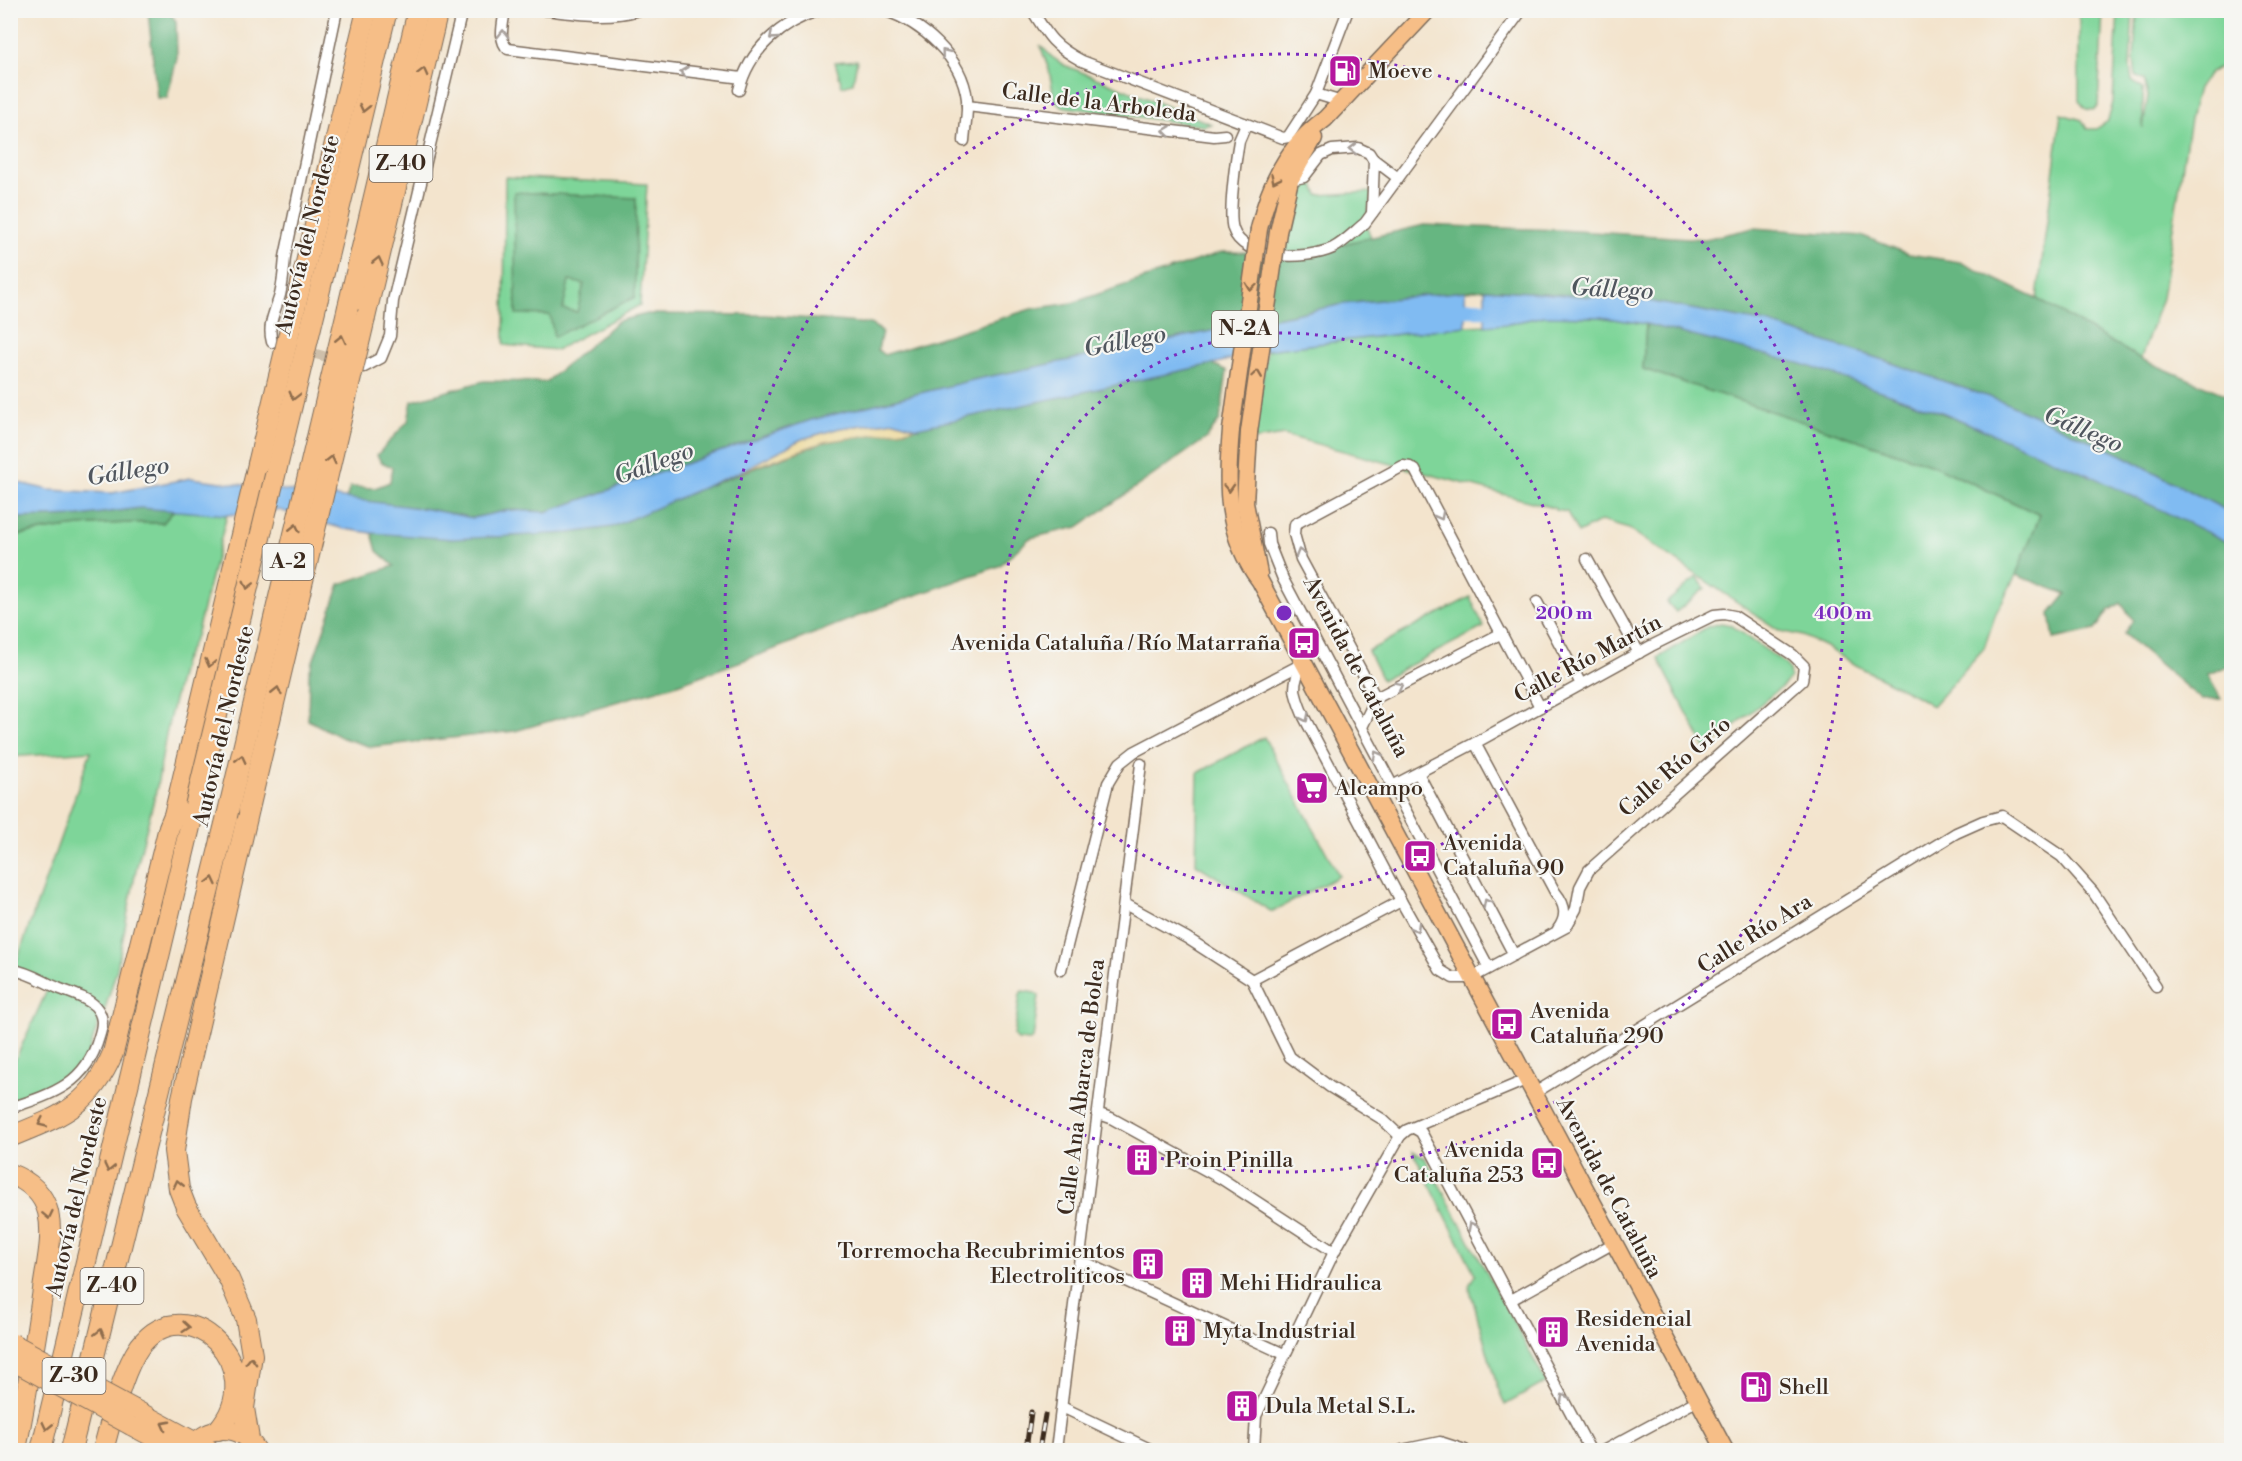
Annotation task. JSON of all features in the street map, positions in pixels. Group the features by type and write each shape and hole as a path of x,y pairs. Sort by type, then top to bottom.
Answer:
{"highway":[{"path":"122,1111 117,1086 154,928 174,815 367,10"},
{"name":"Autovía del Nordeste","path":"41,1450 387,10"},
{"name":"Autovía del Nordeste","path":"71,1450 227,816 418,10"},
{"name":"Z-40","path":"153,1121 180,1053 222,897 239,851 438,10"},
{"path":"10,1137 68,1111 92,1091 107,1068 117,1041 169,827 174,815"},
{"path":"239,851 182,1098 174,1151 179,1189 186,1207 229,1280 246,1318 252,1355 244,1408 253,1445"},
{"path":"10,1174 28,1183 39,1193 46,1206 50,1223 47,1259 16,1450"},
{"path":"103,1450 135,1353 153,1334 172,1327 189,1326 206,1331 218,1342 230,1361 235,1381 233,1398 229,1412 218,1430"},
{"name":"Z-30","path":"11,1348 133,1418 198,1448"},
{"path":"10,1448 17,1420 23,1414"},
{"name":"Z-30","path":"133,1418 176,1450"},
{"path":"198,1448 203,1435 218,1430 234,1431 253,1445"}],"main road":[{"path":"1290,180 1325,119 1428,10"},
{"name":"Avenida de Cataluña","path":"1325,119 1308,132 1284,162 1269,192 1259,229 1231,430 1228,476 1234,529 1243,556 1260,581 1302,664 1725,1450"},
{"name":"Avenida de Cataluña","path":"1260,581 1245,503 1249,432 1278,232 1290,180"}],"street":[{"path":"272,342 269,334 272,316 280,294 285,256 337,10"},
{"path":"364,367 381,358 390,336 393,301 462,10"},
{"path":"505,10 502,40 508,50 742,78"},
{"path":"545,10 604,16 639,10"},
{"path":"739,90 742,78 754,56 770,37 794,21 820,10"},
{"name":"Calle de la Arboleda","path":"884,10 924,31 940,47 958,74 965,90 967,106 964,141"},
{"name":"Calle de la Arboleda","path":"1032,10 1050,39 1062,50 1082,61 1277,137 1286,138 1316,94"},
{"path":"1342,102 1316,94 1348,10"},
{"path":"1246,124 1240,139 1232,198 1232,226 1240,241 1253,250 1285,255 1318,253 1339,245 1369,218 1522,10"},
{"name":"Calle de la Arboleda","path":"967,106 1214,136 1225,135 1232,140 1240,139"},
{"name":"Calle de la Arboleda","path":"1225,135 1224,127 1227,118"},
{"path":"1290,180 1304,177 1314,162 1326,152 1358,148 1369,153 1373,159 1398,177"},
{"path":"1369,218 1373,159"},
{"path":"1376,698 1300,559 1294,534 1295,524 1402,466 1410,466 1415,470 1540,707"},
{"name":"Avenida de Cataluña","path":"1268,533 1269,544 1283,579 1490,968"},
{"path":"1587,559 1639,653"},
{"name":"Avenida de Cataluña","path":"1260,581 1274,576 1283,579"},
{"path":"1537,602 1581,684"},
{"name":"Calle Río Martín","path":"1373,796 1639,653 1719,614 1729,615 1793,655 1804,666 1802,681"},
{"path":"1362,727 1376,698 1502,633"},
{"path":"1061,970 1108,783 1120,763 1134,752 1302,664"},
{"name":"Avenida de Cataluña","path":"1302,664 1295,678 1294,689 1304,717 1401,901 1440,970 1453,978 1471,978"},
{"name":"Calle Río Grío","path":"1471,978 1569,924 1576,909 1579,892 1594,865 1802,681"},
{"path":"1475,743 1558,897 1564,916 1556,932"},
{"name":"Calle Ana Abarca de Bolea","path":"1056,1450 1142,764"},
{"path":"1418,773 1514,955"},
{"name":"Calle Río Ara","path":"1400,1136 1530,1087 1956,833 1983,821 2002,816 2061,856 2093,892 2156,986"},
{"path":"1558,897 1579,892"},
{"path":"1252,980 1401,901"},
{"path":"1125,904 1187,938 1252,980 1290,1056 1330,1088 1382,1119 1400,1136 1334,1252 1284,1354 1256,1416 1254,1450"},
{"path":"10,969 29,974 92,1003 103,1022 97,1046 82,1073 49,1095 10,1108"},
{"path":"1099,1113 1222,1179 1334,1252"},
{"path":"1419,1128 1590,1450"},
{"path":"1512,1300 1614,1243"},
{"path":"1080,1260 1284,1354"},
{"path":"1605,1450 1698,1400"},
{"path":"1062,1407 1152,1450"},
{"path":"1402,1450 1440,1442 1465,1450"}],"green space":[{"path":"148,11 168,11 176,21 177,58 167,98 157,98"},
{"path":"2079,11 2103,11 2098,106 2093,110 2086,109 2079,101"},
{"path":"2118,11 2133,11 2130,67 2132,81 2143,89 2143,128 2148,96 2144,79 2136,77 2134,60 2137,11 2231,11 2231,66 2217,68 2209,73 2198,88 2190,119 2162,298 2141,358 2135,358 2037,299 2061,114 2082,120 2087,129 2096,129 2108,121 2113,102"},
{"path":"1040,45 1064,65 1211,124 1204,126 1065,107 1058,104"},
{"path":"857,60 853,83 842,86 835,62"},
{"path":"1303,167 1309,172 1318,195 1373,192 1365,223 1371,237 1330,249 1280,253 1290,196"},
{"path":"505,177 647,184 640,305 556,350 504,345"},
{"path":"514,192 636,198 635,297 554,337 550,315 516,314","holes":["569,281 584,284 577,312 563,309"]},
{"path":"1424,225 1705,239 1754,228 1863,236 1909,254 1960,262 2037,299 2141,359 2231,397 2231,513 2122,455 2006,403 1767,323 1648,301 1485,289 1344,304 977,379 811,420 546,512 509,510 473,518 427,509 346,499 350,487 375,488 390,482 392,467 381,462 377,455 408,421 412,401 484,381 546,382 618,321 647,314 765,315 870,324 882,331 878,350 884,355 1031,309 1072,303 1222,252 1318,253 1339,245"},
{"path":"1544,316 1600,317 1646,324 1643,369 1933,465 2040,515 2016,575 1996,613 1984,648 1932,706 1826,647 1803,636 1780,631 1629,529 1601,521 1578,533 1567,512 1554,508 1284,435 1253,440 1267,350 1466,326 1508,324"},
{"path":"1646,324 1785,358 1914,402 2075,468 2231,544 2231,666 2207,674 2221,699 2202,700 2124,634 2133,620 2121,603 2109,610 2095,630 2054,639 2050,614 2066,594 2016,575 2040,515 1933,465 1643,369"},
{"path":"1213,364 1227,371 1220,419 1207,438 1078,527 1030,538 999,566 874,610 678,684 515,731 371,747 343,738 308,720 309,673 340,584 394,566 377,551 372,533 491,537 570,533 612,527 684,495 824,442 917,428"},
{"path":"140,508 174,510 163,523 87,526 11,537 10,518 79,516"},
{"path":"174,510 227,515 196,636 183,662 166,734 157,787 136,870 117,969 82,1073 11,1108 11,1069 50,984 14,969 91,751 11,757 11,537 86,526 163,523"},
{"path":"1697,577 1705,588 1676,612 1667,602"},
{"path":"1470,597 1484,627 1382,680 1368,651"},
{"path":"1721,623 1731,625 1784,663 1789,669 1790,678 1706,749 1658,658 1707,627"},
{"path":"1264,737 1339,876 1272,912 1196,864 1198,773"},
{"path":"1022,991 1039,996 1033,1039 1030,1041 1018,1040 1014,1036"},
{"path":"1413,1152 1425,1158 1546,1382 1505,1405 1497,1386 1469,1286 1475,1274"}],"sand":[{"path":"895,421 917,428 824,442 737,473 802,439 840,428"}],"water":[{"path":"1485,289 1648,301 1767,323 1883,360 2006,403 2122,455 2231,513 2231,544 2095,478 1944,413 1802,364 1646,324 1600,317 1544,316 1508,324 1485,326"},
{"path":"1465,291 1466,326 1267,350 1213,364 917,428 895,421 840,428 802,439 737,473 612,527 570,533 453,539 344,529 279,510 227,515 140,508 79,516 11,518 11,481 49,490 112,493 191,478 427,509 473,518 509,510 546,512 811,420 977,379 1344,304"}],"waterway":[{"name":"Gállego","path":"1443,312 1469,309 1508,310"}],"tunnel":[{"path":"301,350 338,360"}],"railway":[{"path":"1026,1450 1031,1412"},
{"path":"1039,1450 1045,1415"}],"place":[{"name":"Moeve","path":"1345,71"},
{"name":"Avenida Cataluña / Río Matarraña","path":"1304,643"},
{"name":"Alcampo","path":"1312,788"},
{"name":"Avenida Cataluña 90","path":"1420,856"},
{"name":"Avenida Cataluña 290","path":"1507,1024"},
{"name":"Proin Pinilla","path":"1142,1160"},
{"name":"Avenida Cataluña 253","path":"1547,1163"},
{"name":"Torremocha Recubrimientos Electroliticos","path":"1148,1264"},
{"name":"Mehi Hidraulica","path":"1197,1283"},
{"name":"Myta Industrial","path":"1180,1331"},
{"name":"Residencial Avenida","path":"1553,1332"},
{"name":"Shell","path":"1756,1387"},
{"name":"Dula Metal S.L.","path":"1242,1406"}]}
